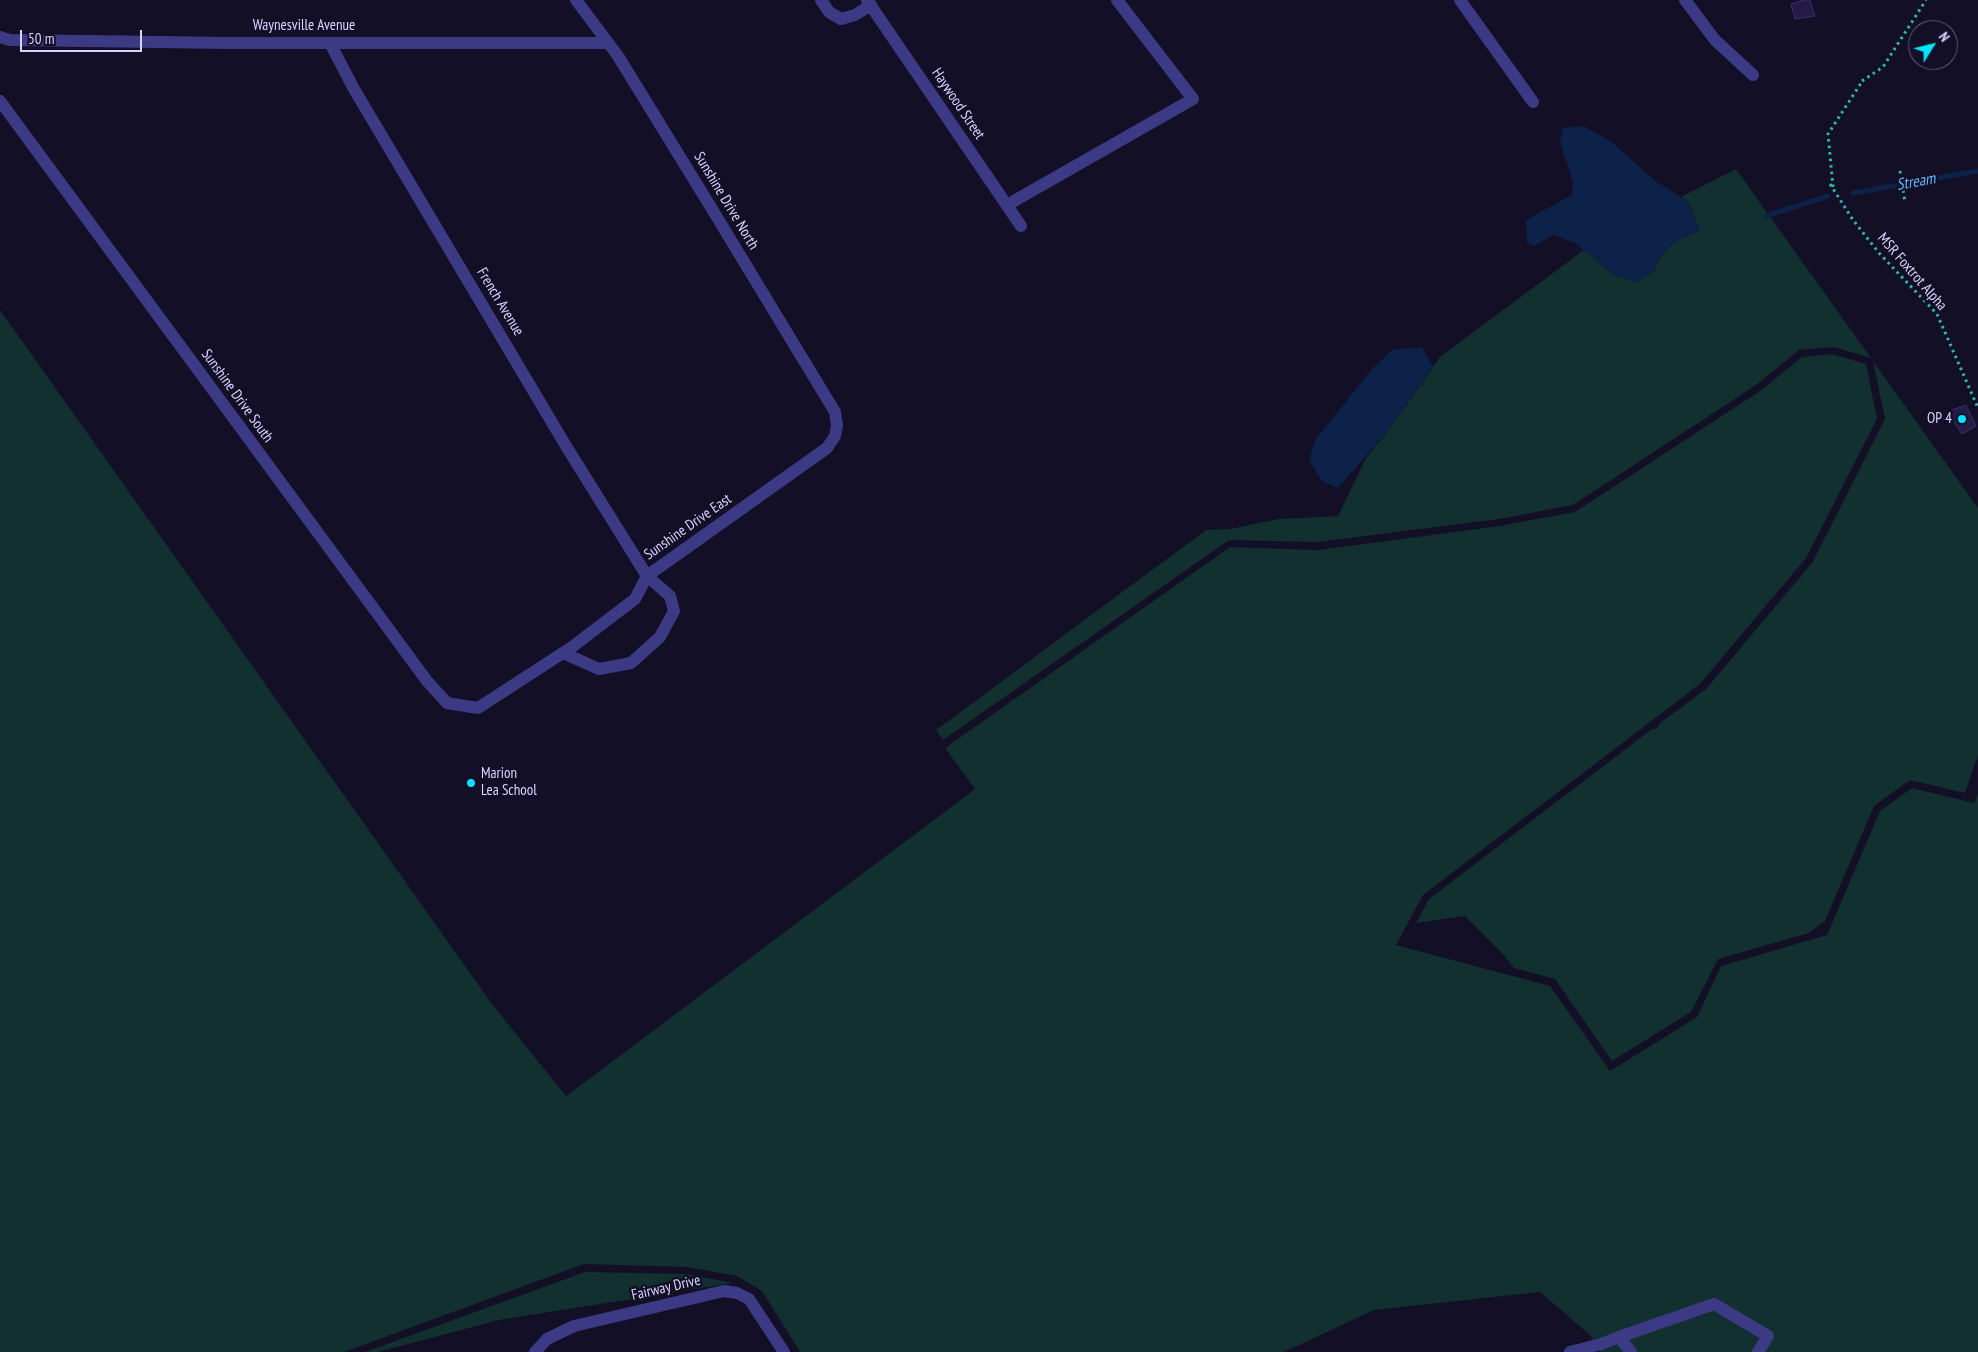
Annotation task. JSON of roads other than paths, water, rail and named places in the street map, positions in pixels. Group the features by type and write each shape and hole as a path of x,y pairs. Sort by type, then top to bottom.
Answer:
{"street":[{"name":"Sunshine Drive North","path":"576,0 608,43 707,201 835,412 838,425"},
{"path":"822,0 829,12 841,19 855,16 869,2"},
{"path":"1007,205 1193,99 1117,0"},
{"path":"1460,0 1533,102"},
{"path":"1685,0 1715,40 1753,75"},
{"name":"Haywood Street","path":"869,2 1021,226"},
{"name":"Waynesville Avenue","path":"0,37 10,40 608,43"},
{"name":"French Avenue","path":"330,43 354,89 466,278 647,576 670,596 674,611 660,637 631,663 599,669 563,653"},
{"name":"Sunshine Drive South","path":"0,101 427,681 447,703 452,705"},
{"name":"Sunshine Drive East","path":"452,705 478,708 563,653 635,599 647,576 827,448 835,436 838,425"},
{"name":"Fairway Drive","path":"535,1352 547,1339 574,1326 724,1291 737,1293 749,1299 784,1352"},
{"path":"1570,1352 1601,1344 1714,1304 1768,1336 1758,1352"},
{"path":"1619,1337 1631,1352"}],"water":[{"path":"1584,126 1612,142 1654,180 1688,202 1700,230 1674,242 1660,257 1653,272 1636,282 1614,275 1575,243 1553,235 1534,246 1527,243 1526,220 1572,195 1573,182 1560,143 1563,128"},
{"path":"1422,348 1433,366 1390,428 1338,488 1322,481 1309,460 1316,439 1372,369 1393,349"}],"waterway":[{"name":"Stream","path":"1853,193 1978,171"},
{"name":"Stream","path":"1766,216 1828,196"}],"place":[{"name":"OP 4","path":"1962,419"},
{"name":"Marion Lea School","path":"471,783"}]}
